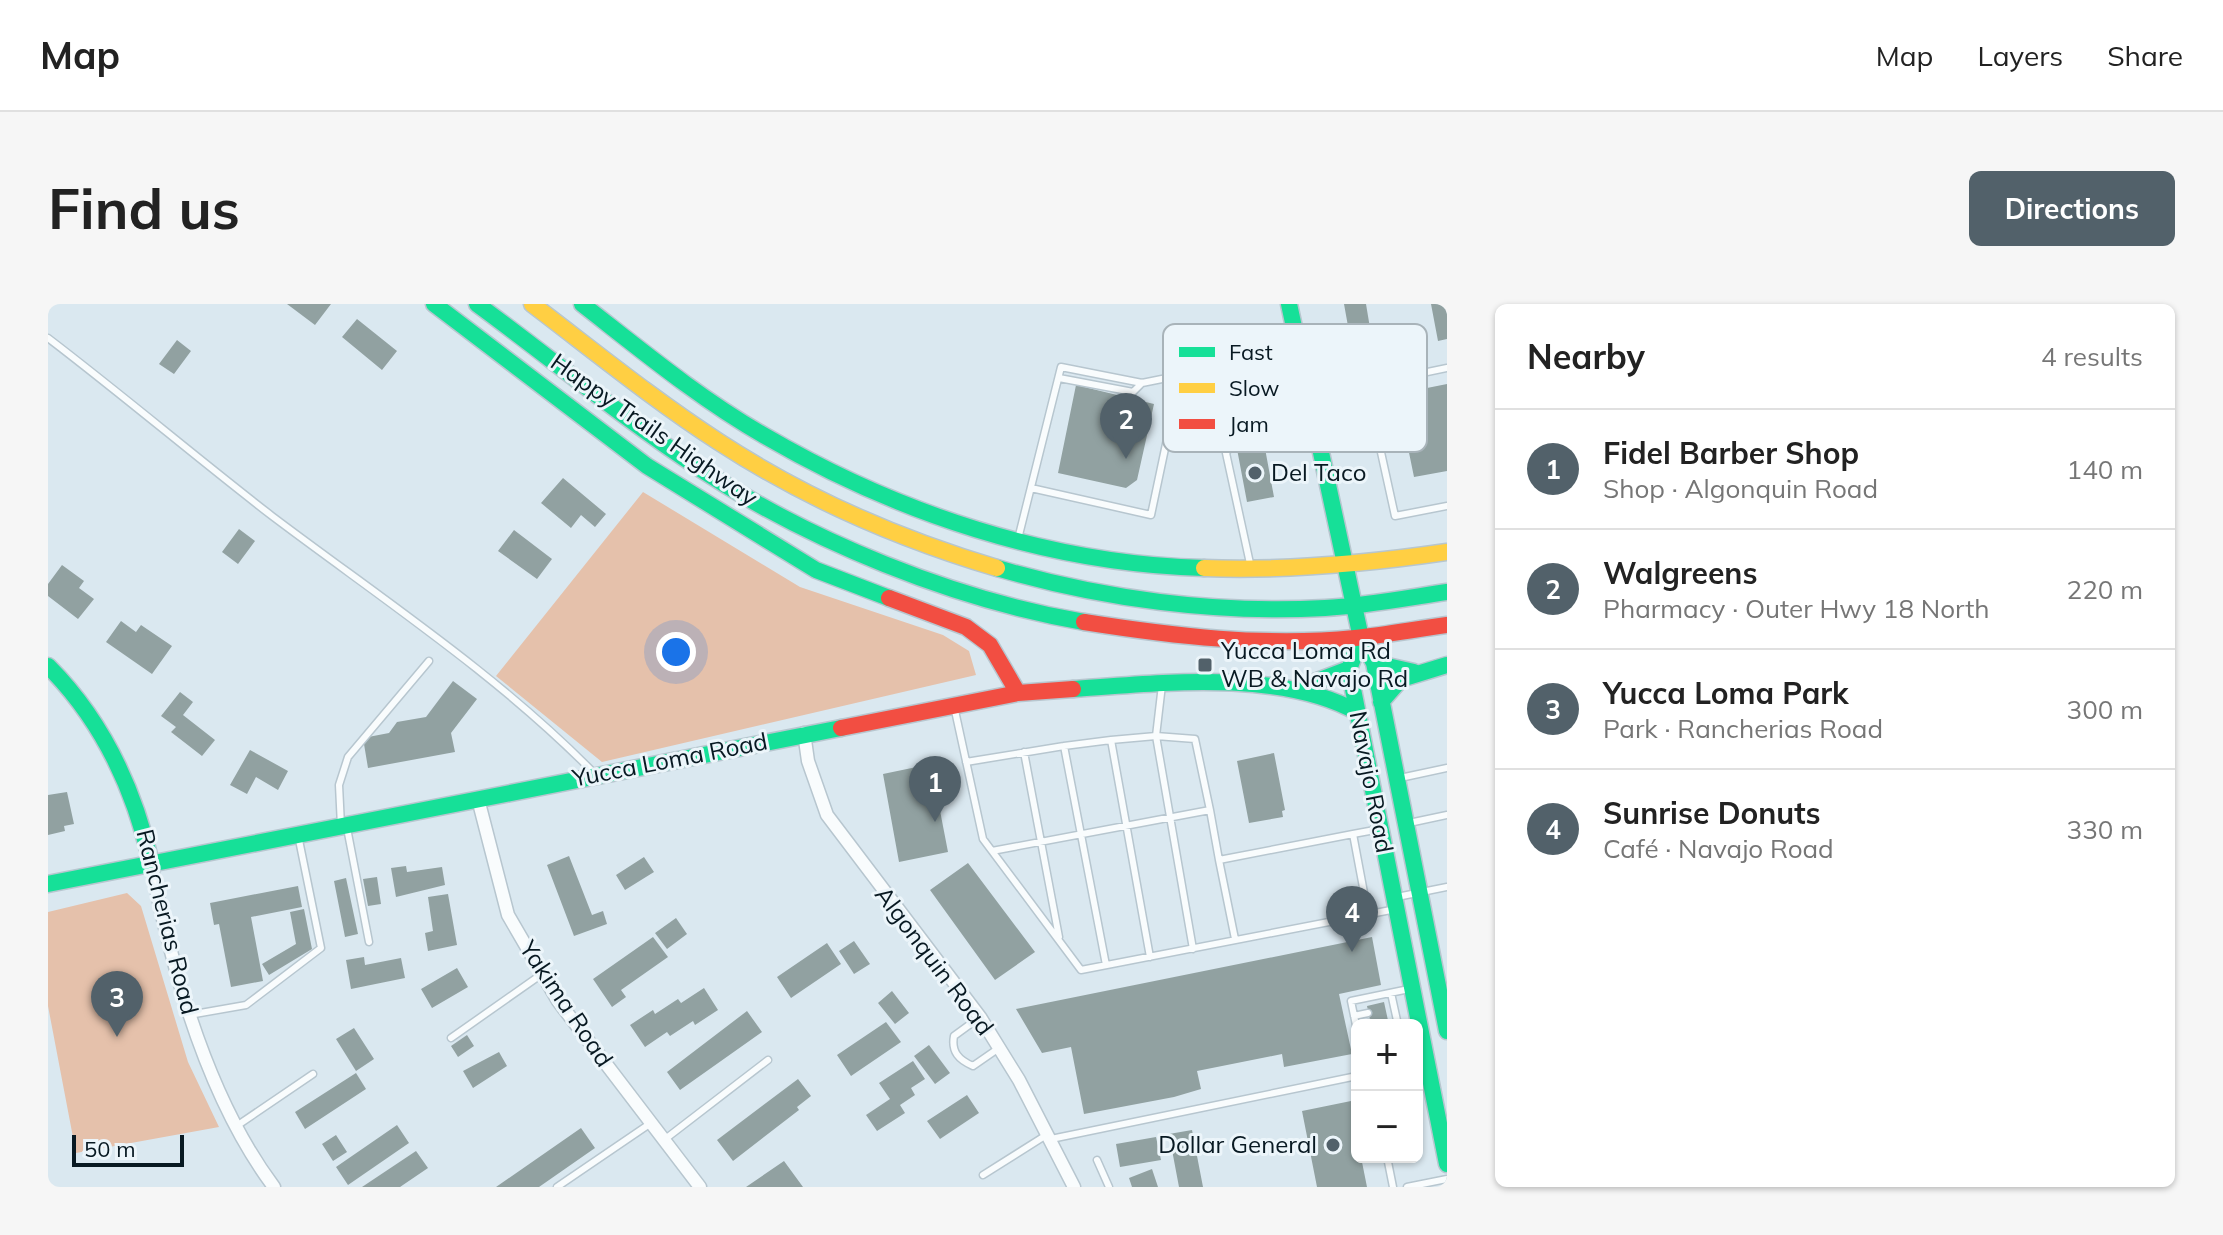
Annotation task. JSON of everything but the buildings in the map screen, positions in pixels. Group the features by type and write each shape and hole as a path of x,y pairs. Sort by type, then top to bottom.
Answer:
{"main road":[{"path":"434,304 647,466 816,570 966,627 990,645 1018,693"},
{"name":"Happy Trails Highway","path":"477,304 713,477 786,519 917,577 1024,611 1078,622 1221,638 1361,638 1447,625"},
{"name":"Happy Trails Highway","path":"532,304 745,459 808,495 936,549 1035,579 1164,602 1240,608 1354,606 1447,592"},
{"path":"582,304 686,383 791,451 889,499 962,527 1083,559 1128,565 1251,572 1345,566 1447,552"},
{"name":"Navajo Road","path":"1289,304 1293,324"},
{"name":"Navajo Road","path":"1321,452 1361,638 1374,663 1419,892 1438,953 1447,1031"},
{"path":"1297,688 1349,669 1361,638"},
{"path":"1374,663 1414,672"},
{"path":"1381,702 1392,683 1414,672 1447,665"},
{"name":"Rancherias Road","path":"48,666 107,740 138,811 151,863"},
{"name":"Navajo Road","path":"1349,669 1447,1164"},
{"name":"Yucca Loma Road","path":"48,884 1018,693 1162,685 1297,688"},
{"path":"1297,688 1346,701 1357,712"}],"street":[{"name":"Algonquin Road","path":"804,733 808,761 827,815 980,1017 1049,1136 1074,1187"},
{"name":"Yakima Road","path":"478,799 508,915 558,1001 700,1187"},
{"name":"Rancherias Road","path":"151,863 162,920 189,1015 220,1093 274,1187"}],"lane":[{"path":"48,338 274,517 477,669 548,726 596,775"},
{"path":"1018,542 1061,367 1142,383 1163,378"},
{"path":"1427,372 1447,368"},
{"path":"1059,378 1133,392 1142,383"},
{"path":"1031,488 1151,515 1164,452"},
{"path":"1227,452 1251,572"},
{"path":"1381,452 1395,516 1447,506"},
{"path":"369,942 344,825 339,785 348,757 429,661"},
{"path":"1162,685 1156,736 1193,949"},
{"path":"954,705 983,839 1081,970 1368,914 1419,892 1447,887"},
{"path":"966,762 1111,740 1156,736 1195,739 1235,939"},
{"path":"1111,740 1150,957"},
{"path":"1064,746 1106,965"},
{"path":"1024,752 1060,942"},
{"path":"1397,779 1447,768"},
{"path":"992,851 1210,810"},
{"path":"1405,824 1447,815"},
{"path":"1219,860 1380,829"},
{"path":"189,1015 246,1005 321,948 298,834"},
{"path":"1353,834 1368,914"},
{"path":"451,1038 542,974"},
{"path":"1355,1019 1351,1001 1411,989"},
{"path":"1391,993 1393,1019"},
{"path":"1354,1016 1368,1013"},
{"path":"980,1017 954,1036 954,1051 961,1061 973,1066 999,1048"},
{"path":"664,1140 768,1060"},
{"path":"238,1125 313,1074"},
{"path":"983,1175 1049,1136 1351,1077"},
{"path":"557,1187 651,1123"},
{"path":"1097,1160 1109,1187"},
{"path":"1388,1163 1393,1187"},
{"path":"1407,1187 1447,1179"}],"shaded area":[{"path":"643,492 800,587 943,635 969,651 976,675 602,762 496,676"},
{"path":"127,893 141,906 188,1062 219,1127 76,1153 48,1006 48,912"}],"traffic: fast":[{"path":"434,304 647,466 816,570 889,598"},
{"path":"477,304 673,450 789,521 935,583 985,599 1084,622"},
{"path":"582,304 741,422 815,464 868,489 921,511 1032,545 1089,557 1204,568"},
{"path":"1289,304 1293,324"},
{"path":"1321,452 1361,638 1374,663 1447,1031"},
{"path":"997,568 1118,596 1243,609 1340,607 1447,592"},
{"path":"1361,638 1349,669 1447,1164"},
{"path":"1374,663 1414,672"},
{"path":"1381,702 1401,679 1447,665"},
{"path":"48,666 85,709 114,757 135,808 151,863"},
{"path":"1299,688 1349,669"},
{"path":"1073,689 1180,682 1256,684 1326,698 1357,712"},
{"path":"48,884 841,728"}],"traffic: slow":[{"path":"532,304 671,409 785,481 889,530 997,568"},
{"path":"1204,568 1326,566 1447,552"}],"traffic: jam":[{"path":"889,598 966,627 990,645 1018,693"},
{"path":"1084,622 1185,636 1253,641 1355,638 1447,625"},
{"path":"841,728 1018,693 1073,689"}],"place":[{"name":"Walgreens","path":"1126,459"},
{"name":"Del Taco","path":"1255,473"},
{"name":"Yucca Loma Rd WB & Navajo Rd","path":"1205,665"},
{"name":"Fidel Barber Shop","path":"935,822"},
{"name":"Sunrise Donuts","path":"1352,952"},
{"name":"Yucca Loma Park","path":"117,1037"},
{"name":"Dollar General","path":"1333,1145"}]}
